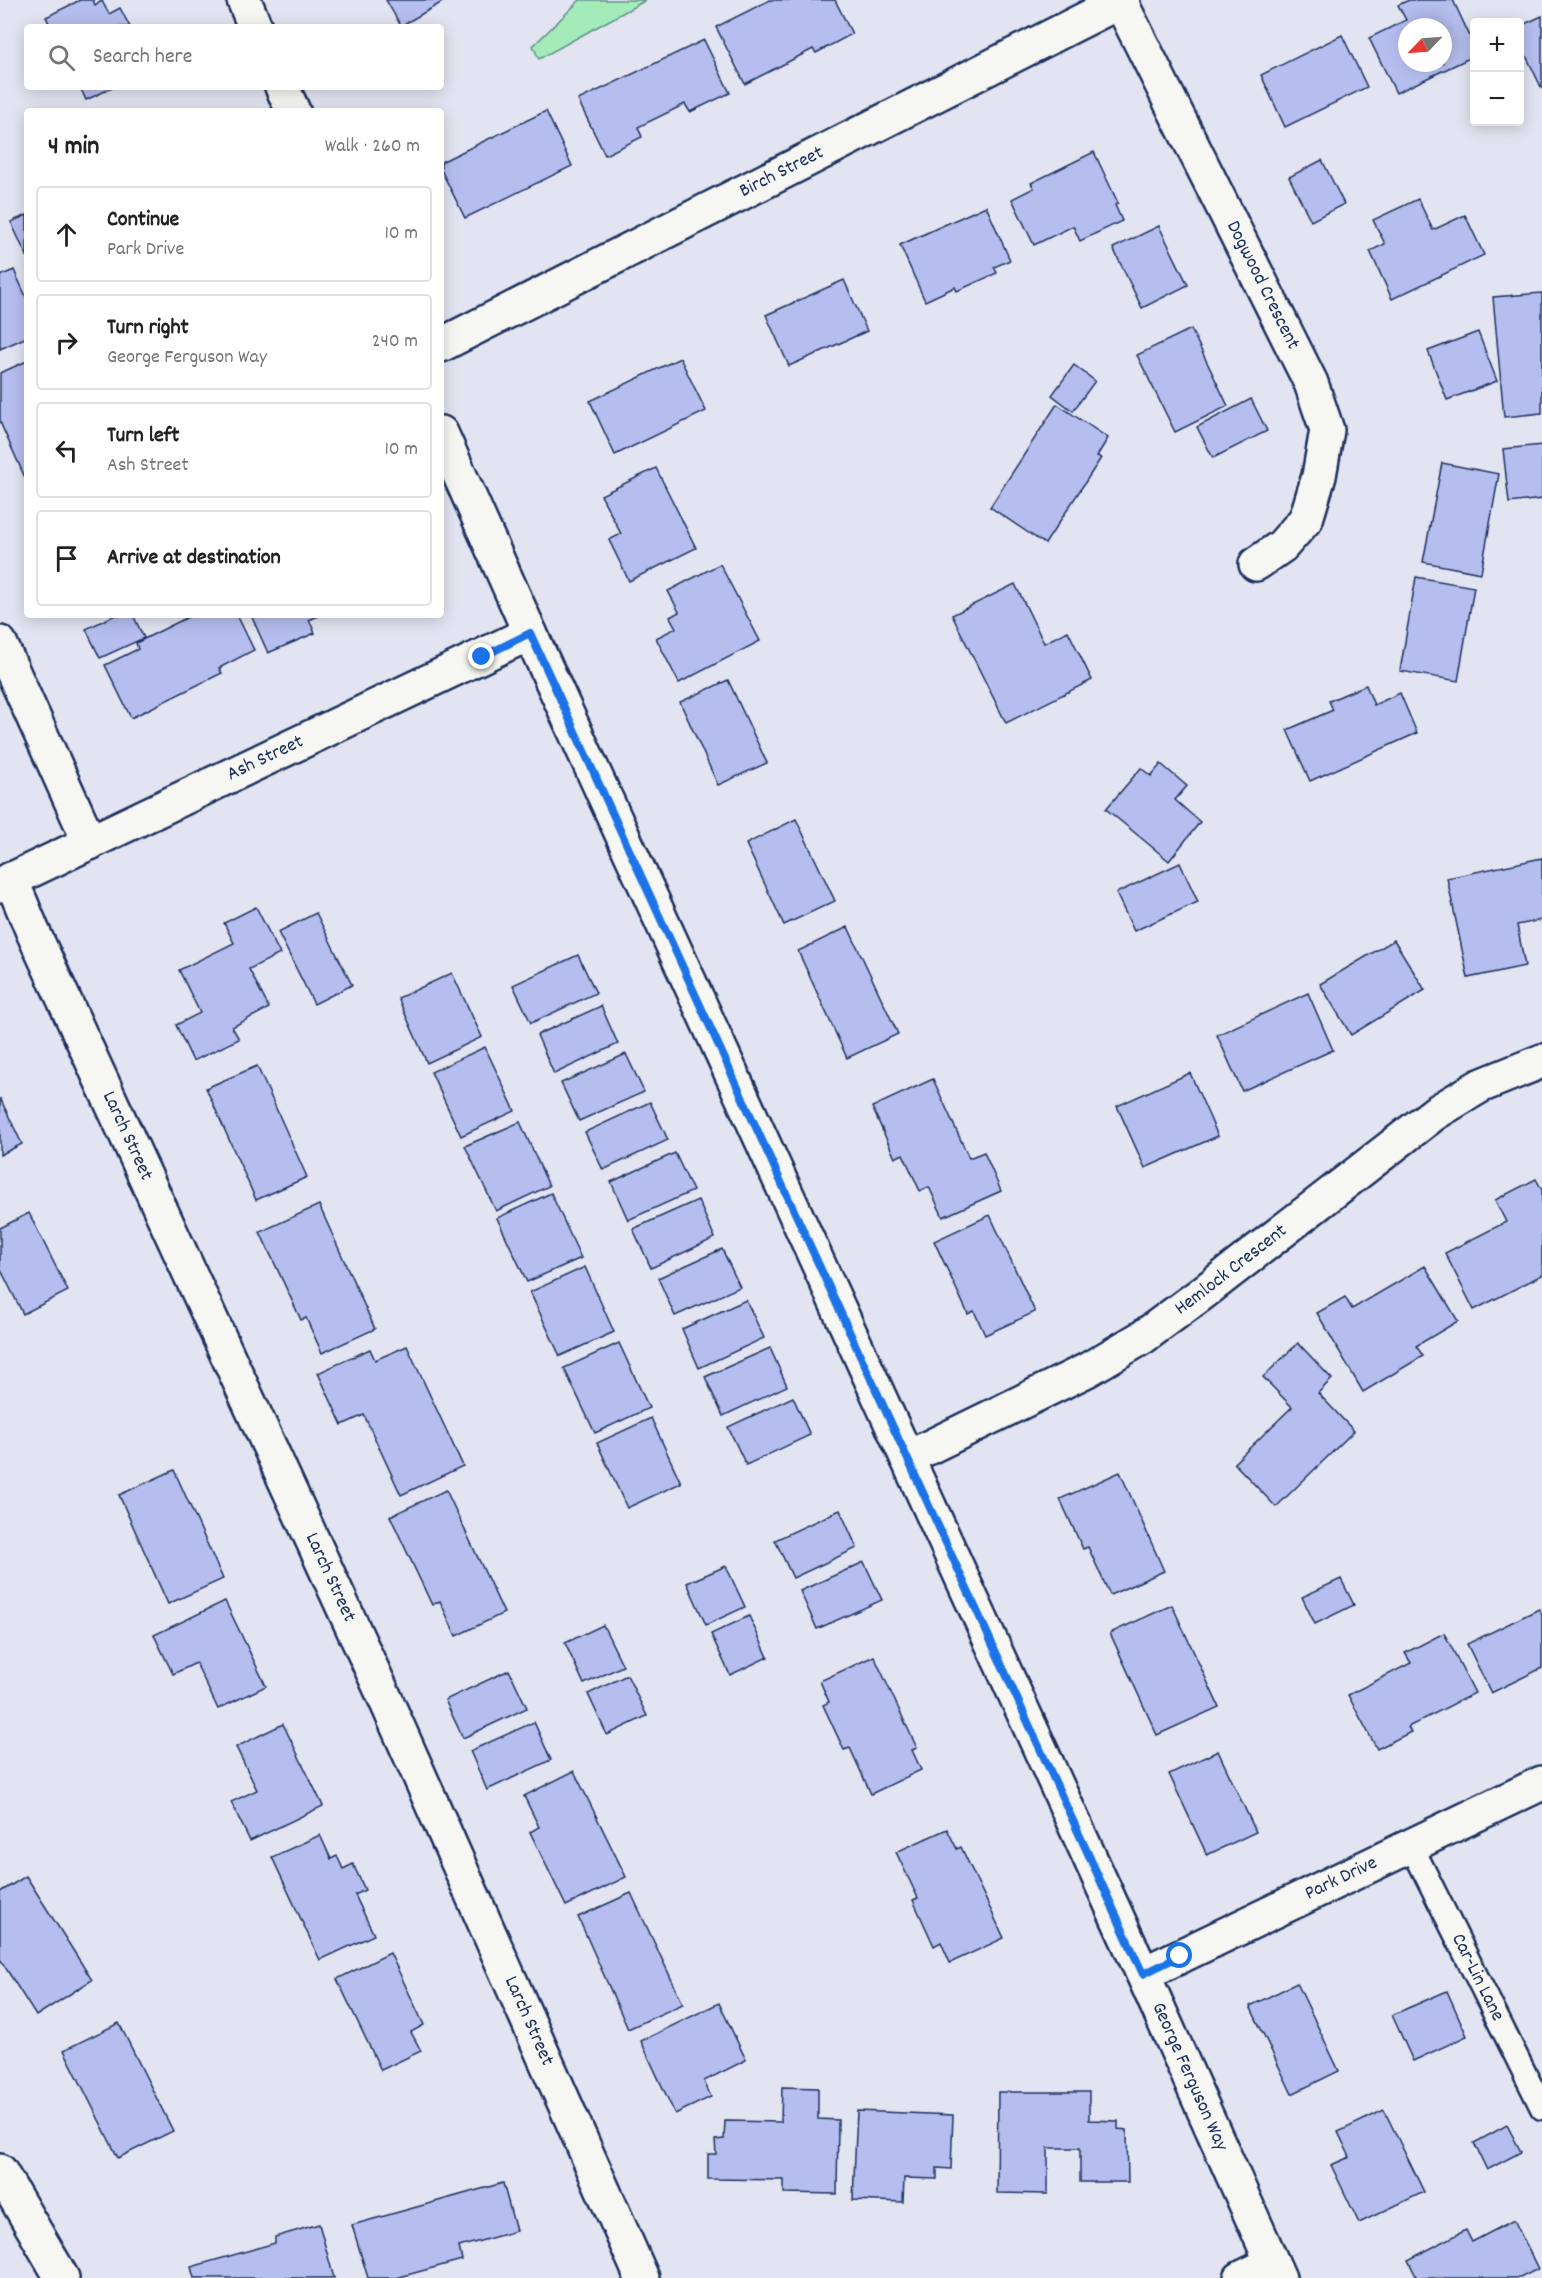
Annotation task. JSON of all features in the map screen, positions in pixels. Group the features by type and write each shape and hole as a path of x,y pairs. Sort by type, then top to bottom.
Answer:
{"street":[{"path":"244,0 254,24"},
{"name":"Birch Street","path":"444,343 1121,1"},
{"name":"Dogwood Crescent","path":"1121,1 1311,382 1327,430 1319,476 1306,519 1282,546 1256,564"},
{"path":"283,90 292,108"},
{"name":"George Ferguson Way","path":"444,440 530,633 1143,1974 1275,2270"},
{"name":"Ash Street","path":"6,882 530,633"},
{"path":"0,644 90,843"},
{"name":"Larch Street","path":"6,882 35,936 390,1709 642,2278"},
{"name":"Hemlock Crescent","path":"907,1458 1076,1375 1143,1337 1435,1113 1480,1086 1542,1061"},
{"name":"Park Drive","path":"1143,1974 1542,1783"},
{"path":"0,2171 62,2278"},
{"path":"1241,2278 1275,2270"}],"lane":[{"name":"Car-Lin Lane","path":"1412,1846 1542,2108"}],"green space":[{"path":"580,0 646,0 539,59 533,46"}],"building":[{"path":"80,0 93,0 95,5 102,1 109,14 120,8 128,24 50,24 46,17"},
{"path":"386,0 446,0 404,24 400,24"},
{"path":"770,0 835,0 852,34 816,53 813,49 745,84 716,27"},
{"path":"1409,0 1453,0 1470,36 1470,58 1452,66 1452,18 1405,18 1398,5"},
{"path":"1542,16 1542,89 1524,51 1524,24"},
{"path":"1398,24 1398,72 1440,72 1396,93 1369,38"},
{"path":"1342,35 1367,87 1285,127 1261,75"},
{"path":"704,40 730,93 690,112 685,104 638,127 642,137 605,155 578,100"},
{"path":"81,90 108,90 86,100"},
{"path":"546,111 572,166 465,218 444,176 444,161"},
{"path":"1094,152 1118,203 1115,205 1122,221 1080,241 1073,226 1034,245 1012,199 1034,188 1031,183"},
{"path":"1322,160 1344,204 1311,221 1289,177"},
{"path":"1418,199 1433,230 1465,215 1484,255 1392,299 1370,251 1385,244 1373,220"},
{"path":"986,206 1010,260 994,267 997,273 957,291 955,287 925,301 900,245"},
{"path":"24,216 24,250 11,222"},
{"path":"1159,226 1188,285 1142,308 1113,248"},
{"path":"14,270 24,292 24,338 0,349 0,276"},
{"path":"844,280 867,331 789,366 766,315"},
{"path":"1542,293 1542,413 1504,417 1493,297"},
{"path":"1191,329 1228,406 1175,432 1137,355"},
{"path":"1478,332 1497,381 1447,400 1428,351"},
{"path":"680,358 706,411 615,455 590,401"},
{"path":"24,362 24,475 0,422 0,373"},
{"path":"1074,365 1095,381 1073,411 1052,395"},
{"path":"1251,399 1267,431 1213,458 1197,427"},
{"path":"1057,404 1108,438 1097,456 1101,458 1045,544 990,507"},
{"path":"1542,445 1542,499 1509,503 1503,449"},
{"path":"1442,463 1499,474 1481,573 1423,562"},
{"path":"656,468 696,548 629,581 609,540 621,534 601,495"},
{"path":"720,564 760,641 679,683 656,638 676,628 670,617 679,612 668,591"},
{"path":"1416,577 1474,587 1458,681 1400,671"},
{"path":"1015,584 1044,643 1068,631 1092,680 1006,723 952,615"},
{"path":"109,618 134,618 144,638 100,658 86,629"},
{"path":"186,618 238,618 254,650 219,668 222,673 131,718 105,665 138,649 136,643"},
{"path":"252,618 314,618 309,620 315,633 268,653"},
{"path":"728,680 767,763 718,785 680,702"},
{"path":"1366,685 1374,705 1400,693 1417,733 1310,781 1287,730 1333,710 1329,701"},
{"path":"1161,764 1187,786 1175,800 1200,822 1169,861 1106,809 1141,768 1151,776"},
{"path":"796,819 835,901 784,925 746,844"},
{"path":"1542,858 1542,920 1517,925 1525,966 1468,978 1447,878"},
{"path":"1180,863 1198,902 1134,931 1116,893"},
{"path":"256,907 280,954 249,969 269,1008 232,1027 239,1039 193,1061 176,1025 200,1013 179,970 234,943 224,923"},
{"path":"316,913 352,985 314,1004 278,932"},
{"path":"848,927 898,1034 847,1058 798,951"},
{"path":"1394,940 1425,990 1351,1035 1320,984"},
{"path":"578,955 596,993 531,1023 513,985"},
{"path":"452,973 482,1037 427,1063 398,998"},
{"path":"1308,993 1333,1050 1242,1091 1217,1035"},
{"path":"601,1006 618,1044 554,1074 537,1035"},
{"path":"485,1047 515,1111 461,1136 431,1072"},
{"path":"626,1054 644,1092 579,1121 561,1083"},
{"path":"257,1066 307,1177 256,1200 206,1088"},
{"path":"1190,1073 1218,1136 1145,1168 1117,1106"},
{"path":"933,1079 969,1158 984,1152 1001,1191 943,1217 929,1187 920,1191 903,1154 895,1158 872,1107"},
{"path":"0,1098 22,1144 0,1155"},
{"path":"650,1102 668,1140 603,1170 585,1132"},
{"path":"520,1122 549,1186 496,1211 465,1146"},
{"path":"675,1153 693,1191 628,1220 611,1182"},
{"path":"1536,1179 1542,1190 1542,1275 1474,1310 1445,1253 1506,1222 1495,1200"},
{"path":"551,1193 581,1258 527,1282 497,1218"},
{"path":"698,1200 715,1238 651,1268 633,1229"},
{"path":"319,1205 375,1329 322,1353 306,1318 301,1320 260,1232"},
{"path":"29,1213 68,1291 23,1314 0,1268 0,1228"},
{"path":"990,1215 1035,1312 985,1335 974,1311 968,1314 934,1241"},
{"path":"722,1249 740,1287 675,1316 658,1278"},
{"path":"1425,1266 1458,1321 1416,1346 1423,1356 1363,1392 1317,1313 1345,1297 1352,1309"},
{"path":"585,1267 614,1332 560,1356 530,1292"},
{"path":"746,1300 764,1338 699,1368 682,1329"},
{"path":"619,1343 649,1408 595,1433 564,1368"},
{"path":"1298,1343 1332,1379 1318,1393 1354,1431 1276,1507 1234,1463 1292,1407 1263,1377"},
{"path":"407,1346 463,1466 401,1495 364,1415 342,1425 318,1373 370,1349 375,1360"},
{"path":"770,1348 787,1386 723,1416 705,1377"},
{"path":"793,1397 810,1435 746,1465 728,1427"},
{"path":"651,1418 681,1483 627,1508 597,1443"},
{"path":"174,1470 223,1579 168,1604 119,1495"},
{"path":"1120,1472 1164,1571 1110,1595 1088,1547 1083,1549 1060,1499"},
{"path":"446,1490 504,1613 456,1636 440,1601 432,1605 390,1516"},
{"path":"840,1510 857,1548 793,1578 775,1540"},
{"path":"864,1562 882,1600 817,1629 800,1591"},
{"path":"726,1566 745,1607 706,1625 687,1583"},
{"path":"1341,1579 1354,1605 1315,1624 1302,1597"},
{"path":"225,1601 266,1686 218,1709 196,1663 173,1674 154,1635"},
{"path":"1172,1605 1219,1707 1157,1735 1110,1633"},
{"path":"1539,1609 1542,1615 1542,1668 1491,1693 1467,1644"},
{"path":"749,1616 768,1657 730,1675 711,1634"},
{"path":"603,1625 623,1666 584,1684 565,1643"},
{"path":"1444,1633 1475,1693 1408,1727 1411,1732 1377,1749 1348,1695 1411,1663 1405,1653"},
{"path":"874,1656 917,1748 912,1750 921,1770 871,1794 850,1748 844,1750 823,1705 829,1702 820,1681"},
{"path":"509,1670 527,1708 463,1738 445,1700"},
{"path":"627,1675 647,1716 607,1735 588,1694"},
{"path":"534,1722 551,1760 487,1790 470,1751"},
{"path":"283,1724 323,1806 250,1841 231,1802 257,1790 236,1747"},
{"path":"1218,1751 1256,1832 1207,1855 1169,1774"},
{"path":"574,1771 626,1877 566,1906 530,1832 539,1827 524,1796"},
{"path":"947,1829 957,1849 961,1847 1004,1938 950,1963 941,1942 934,1946 913,1900 918,1898 896,1852"},
{"path":"320,1835 331,1859 337,1856 343,1869 353,1864 365,1890 355,1895 374,1935 320,1960 272,1857"},
{"path":"26,1876 92,1980 36,2016 0,1959 0,1892"},
{"path":"631,1893 683,2004 628,2029 578,1917"},
{"path":"390,1953 424,2025 411,2032 421,2051 381,2070 337,1979"},
{"path":"1297,1983 1339,2071 1292,2094 1250,2006"},
{"path":"1447,1991 1467,2036 1413,2061 1392,2015"},
{"path":"719,2003 746,2060 704,2081 711,2097 675,2114 641,2041"},
{"path":"119,2023 173,2131 118,2158 64,2050"},
{"path":"782,2087 818,2088 818,2119 838,2120 837,2194 784,2193 784,2180 708,2179 708,2154 716,2154 715,2140 724,2139 725,2121 781,2122"},
{"path":"998,2092 1089,2092 1089,2120 1118,2121 1118,2129 1127,2130 1128,2182 1080,2182 1080,2148 1048,2148 1048,2194 997,2193"},
{"path":"1384,2110 1424,2192 1359,2223 1331,2165 1350,2157 1338,2132"},
{"path":"857,2111 953,2115 951,2169 937,2168 937,2179 904,2178 903,2202 853,2200"},
{"path":"1507,2125 1521,2152 1487,2170 1474,2143"},
{"path":"503,2183 516,2231 459,2247 462,2260 396,2278 368,2278 352,2225"},
{"path":"1514,2220 1538,2269 1520,2278 1417,2278 1408,2260 1466,2230 1472,2242"},
{"path":"319,2224 334,2278 194,2278 191,2267 275,2243 275,2237"}],"route":[{"path":"482,657 530,633 1143,1974 1180,1956"}]}
